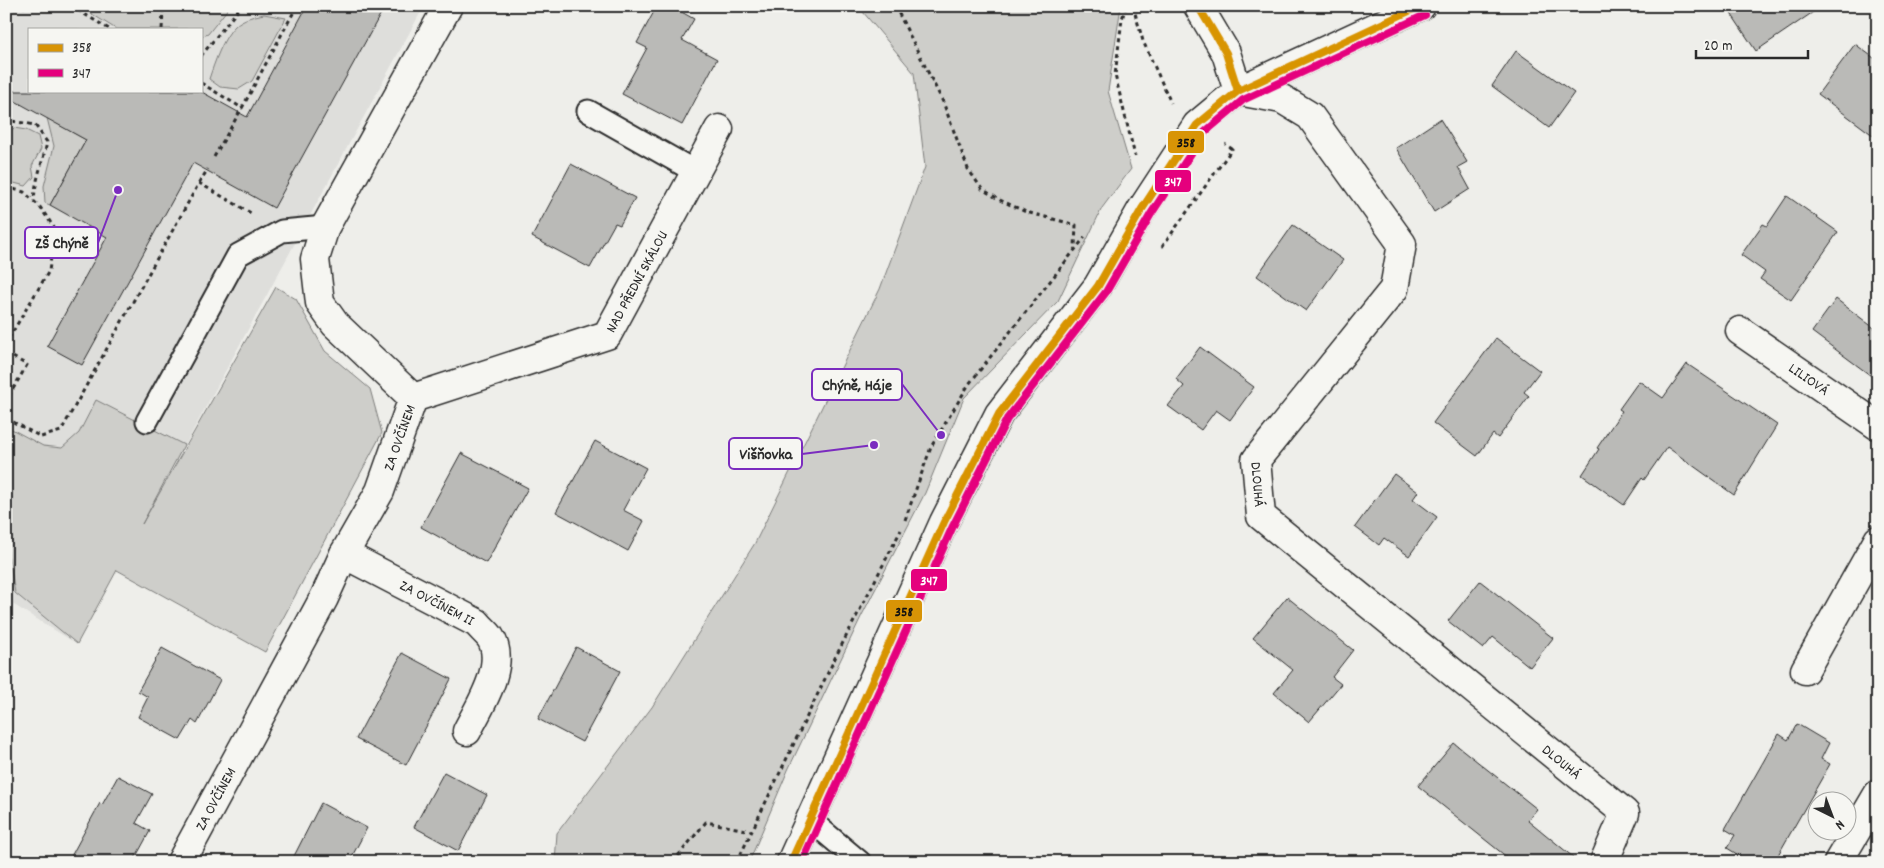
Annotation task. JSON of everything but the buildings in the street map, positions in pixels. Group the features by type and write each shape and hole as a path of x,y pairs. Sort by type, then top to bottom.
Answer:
{"street":[{"name":"ZA OVČÍNEM","path":"181,862 324,598 344,554 380,491 413,398 335,324 320,303 315,259 325,227 448,6"},
{"path":"1198,6 1226,53 1238,91"},
{"path":"791,862 944,522 999,414 1098,286 1142,209 1196,125 1238,91 1421,6"},
{"name":"DLOUHÁ","path":"1238,91 1282,98 1310,116 1402,244 1394,288 1256,460 1261,516 1625,813 1604,862"},
{"name":"NAD PŘEDNÍ SKÁLOU","path":"413,398 607,335 719,128"},
{"name":"LILIOVÁ","path":"1740,331 1878,426"},
{"path":"1805,670 1878,540"},
{"name":"ZA OVČÍNEM II","path":"344,554 477,623 491,638 496,657 492,680 467,731"},
{"path":"1838,862 1878,794"}],"lane":[{"path":"588,111 696,172"},
{"path":"147,422 238,255 282,231 325,227"},
{"path":"810,820 860,862"}],"path":[{"path":"71,6 107,28"},
{"path":"162,28 164,6"},
{"path":"202,55 241,6"},
{"path":"214,157 297,6"},
{"path":"895,6 943,102 968,169 982,189 1026,212 1076,225 1075,248"},
{"path":"1126,6 1122,19 1115,75 1137,164"},
{"path":"1133,6 1142,41 1174,110 1196,125"},
{"path":"202,84 242,108"},
{"path":"6,126 12,120 35,125 47,142 35,185 34,201"},
{"path":"6,418 41,437 60,431 208,169"},
{"path":"199,183 282,231"},
{"path":"6,187 24,192 34,201 55,230 49,271 6,343"},
{"path":"6,353 27,365 6,401"},
{"path":"674,862 706,822 752,831"}],"shaded area":[{"path":"6,6 424,6 77,644 6,600"},
{"path":"79,6 230,6 208,34 202,37 202,28 114,28"},
{"path":"858,6 1121,6 1108,91 1131,169 1102,208 1058,301 964,398 925,493 861,617 788,770 749,862 555,862 557,833 652,707 755,543 880,289 925,167 914,73"},
{"path":"264,14 286,18 252,81 239,89 220,87 209,79 219,51 227,37 235,26 242,21"},
{"path":"47,118 86,140 50,205 45,203 44,186 54,146"},
{"path":"14,128 26,130 38,136 41,149 32,166 34,177 26,186 6,181 6,135"},
{"path":"276,287 296,299 325,351 370,389 382,433 265,652 117,570 77,644 15,593 6,541 6,426 43,446 62,448 79,433 96,400 184,445 142,524"}],"transit line":[{"name":"358","path":"1198,6 1226,53 1238,91"},
{"name":"358","path":"791,862 944,522 999,414 1098,286 1142,209 1197,125 1238,91 1420,6"},
{"name":"347","path":"802,862 953,526 1007,419 1106,292 1151,214 1205,132 1243,100 1425,15"}],"place":[{"name":"ZŠ Chýně","path":"118,190"},
{"name":"Chýně, Háje","path":"941,435"},
{"name":"Višňovka","path":"874,445"}]}
